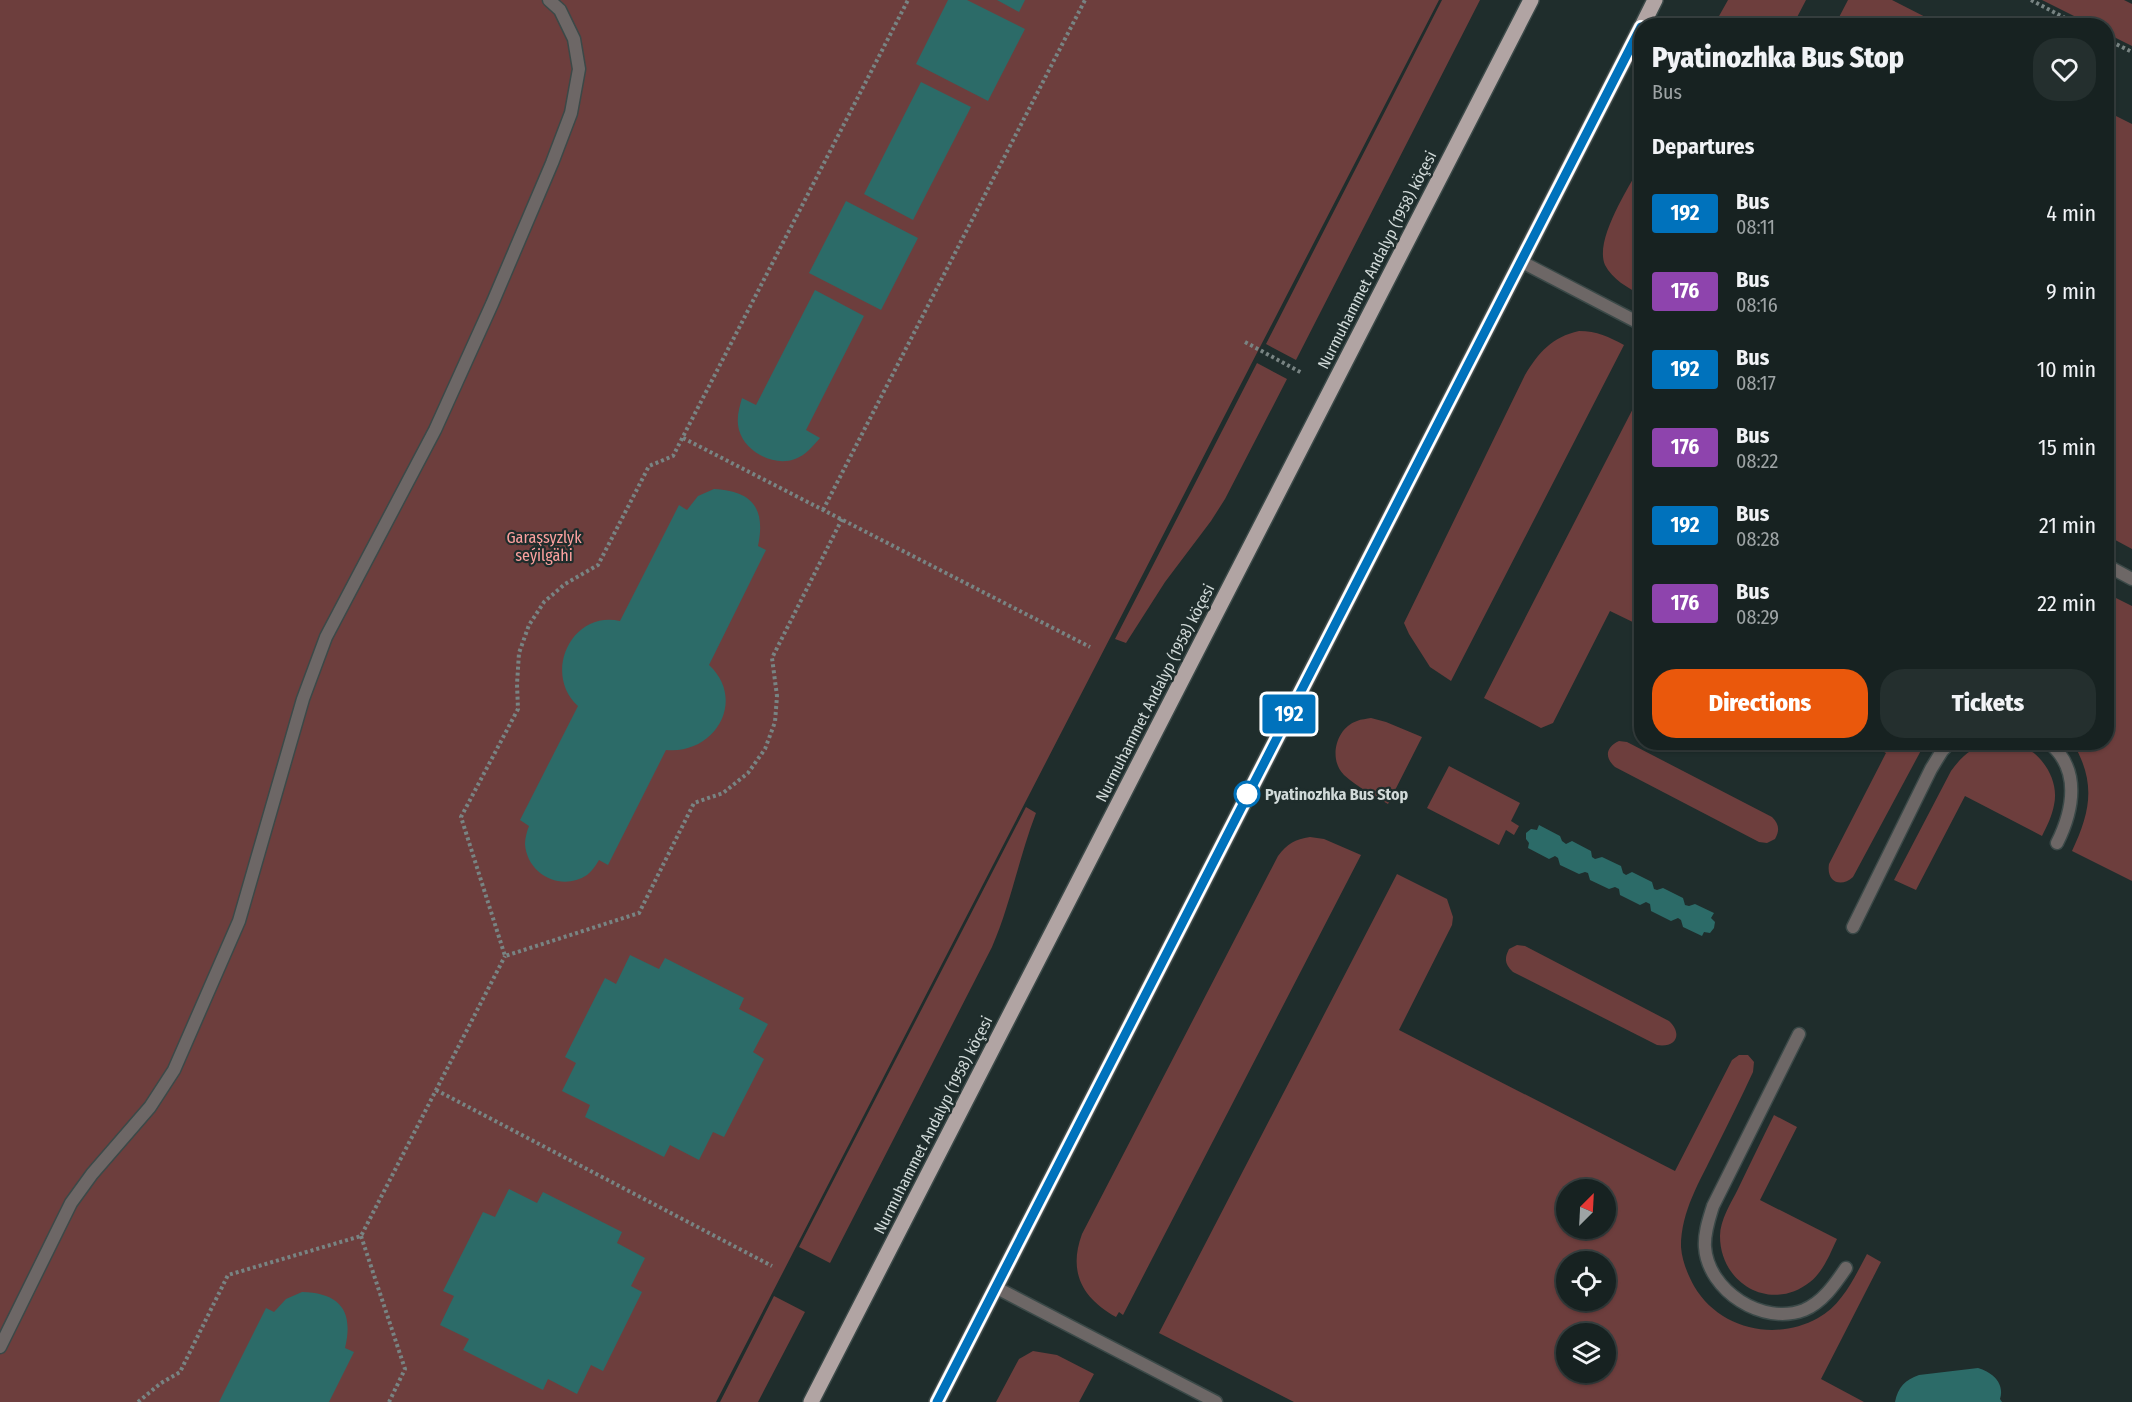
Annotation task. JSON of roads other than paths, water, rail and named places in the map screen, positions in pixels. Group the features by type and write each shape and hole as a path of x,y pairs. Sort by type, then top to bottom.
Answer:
{"main road":[{"name":"Nurmuhammet Andalyp (1958) köçesi","path":"811,1402 1531,0"},
{"path":"1645,18 1655,0"},
{"path":"937,1402 1634,40"}],"street":[{"path":"0,1347 71,1203 92,1174 150,1107 174,1070 239,921 303,699 326,637 435,430 552,163 571,113 579,69 574,39 560,10 549,0"},
{"path":"1520,261 1634,320"},
{"path":"2114,569 2132,579"},
{"path":"1853,927 1931,769 1945,750"},
{"path":"2054,750 2065,763 2072,784 2072,806 2057,843"},
{"path":"1799,1034 1713,1206 1705,1248 1712,1270 1724,1287 1743,1303 1775,1314 1790,1314 1810,1307 1833,1287 1846,1268"},
{"path":"995,1287 1216,1402"}],"water":[{"path":"948,0 967,0 1025,29 988,101 916,64"},
{"path":"997,0 1025,0 1019,12"},
{"path":"921,82 971,107 913,220 864,194"},
{"path":"846,201 918,238 881,310 809,273"},
{"path":"815,290 864,316 806,430 820,438 799,457 778,461 761,456 747,445 739,430 738,414 742,398 756,405"},
{"path":"714,489 738,493 753,504 760,521 758,546 766,550 709,665 720,679 725,694 725,709 720,722 711,735 699,744 683,749 666,750 608,865 599,860 587,875 577,880 567,882 547,878 532,864 527,855 525,842 529,826 520,820 578,706 568,692 563,677 563,662 568,647 576,634 588,625 603,620 620,621 679,505 687,510 698,496"},
{"path":"1539,825 1560,836 1566,844 1572,841 1591,851 1595,859 1602,857 1621,866 1626,875 1632,872 1652,882 1654,889 1663,888 1683,898 1685,905 1695,904 1714,913 1711,918 1715,922 1714,928 1710,933 1704,932 1702,936 1683,927 1678,918 1671,921 1651,911 1650,904 1646,902 1640,905 1620,895 1619,889 1615,887 1609,889 1590,880 1588,873 1579,874 1560,865 1555,856 1549,859 1528,848 1526,833 1531,829 1537,830"},
{"path":"630,955 659,969 665,958 744,998 739,1009 768,1024 753,1052 764,1059 724,1137 713,1132 699,1160 670,1145 664,1157 585,1117 590,1105 562,1091 576,1063 565,1057 605,978 616,984"},
{"path":"509,1189 537,1203 543,1192 622,1232 617,1243 645,1258 631,1286 642,1292 603,1371 591,1365 577,1394 548,1379 543,1390 463,1350 469,1339 440,1325 454,1296 443,1291 483,1212 495,1217"},
{"path":"302,1292 315,1293 335,1300 345,1314 347,1335 345,1348 354,1352 329,1402 219,1402 266,1308 274,1312 286,1299"},
{"path":"1978,1368 1988,1372 1999,1383 2002,1402 1895,1402 1900,1388 1914,1377"}],"place":[{"name":"Pyatinozhka Bus Stop","path":"1247,794"}],"park label":[{"name":"Garaşsyzlyk seýilgähi","path":"544,546"}]}
